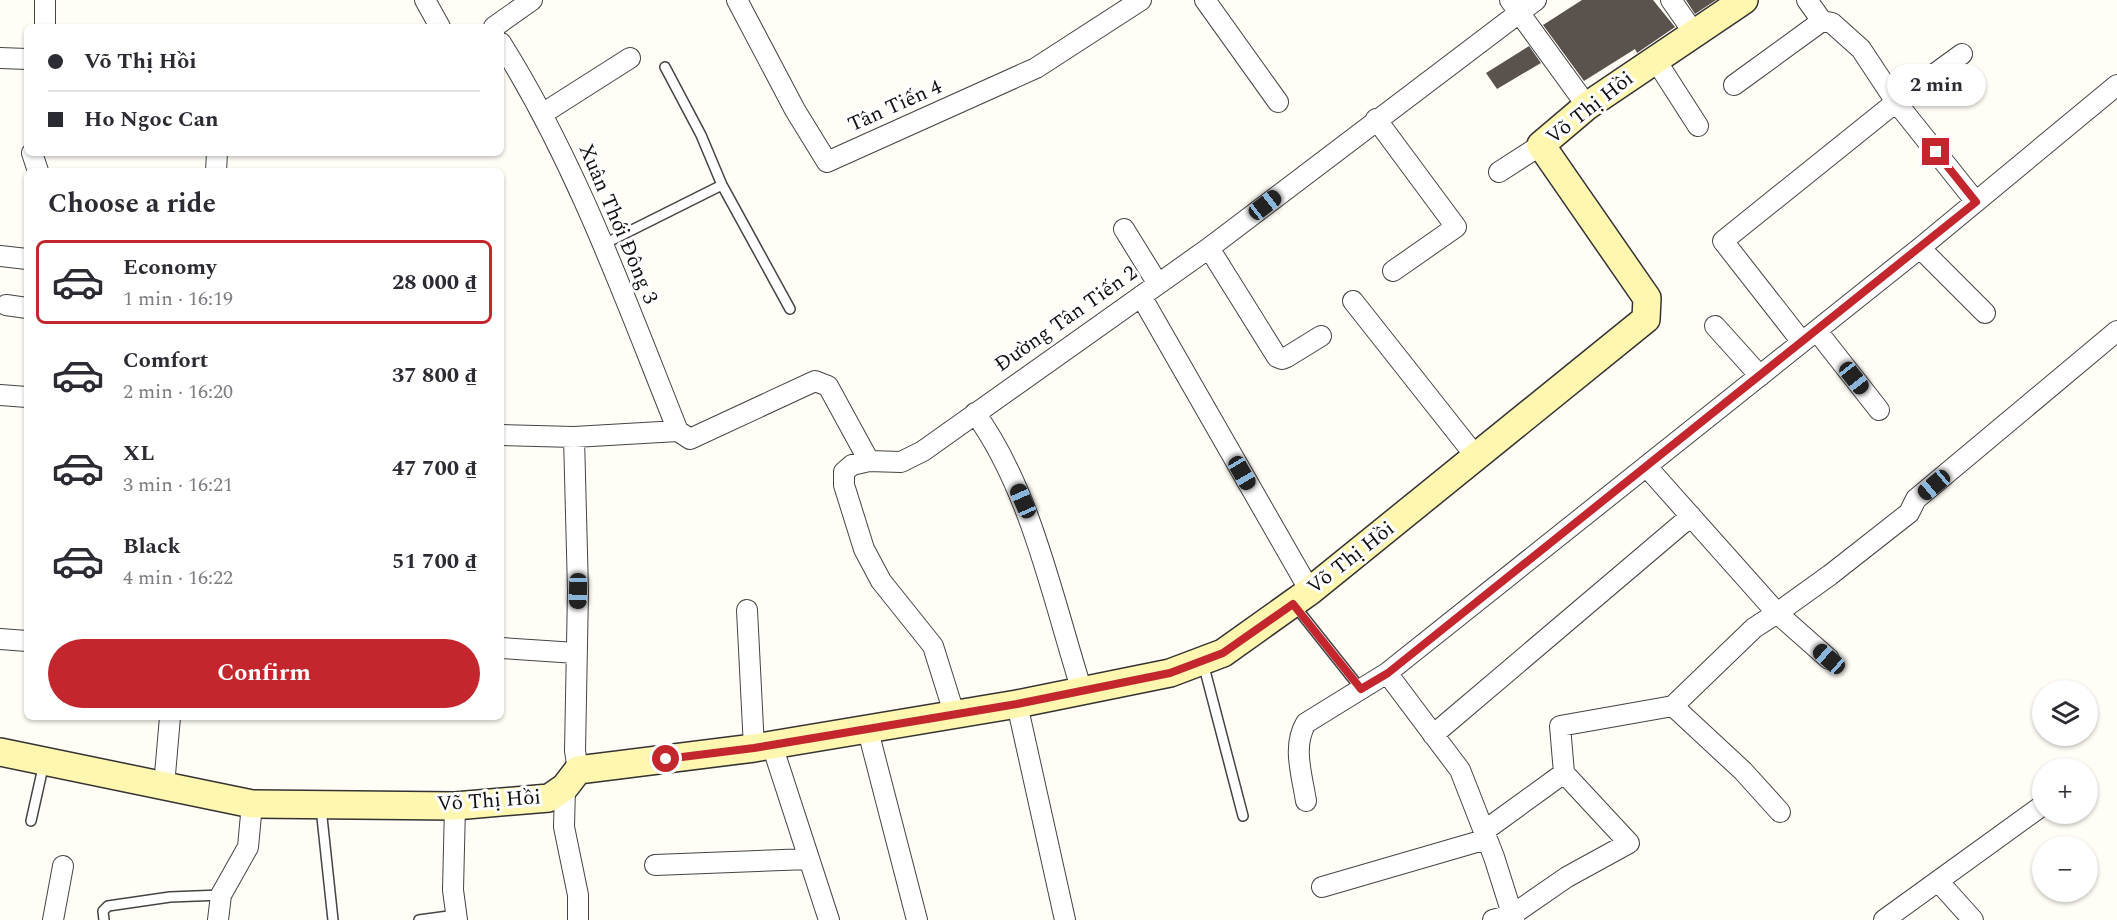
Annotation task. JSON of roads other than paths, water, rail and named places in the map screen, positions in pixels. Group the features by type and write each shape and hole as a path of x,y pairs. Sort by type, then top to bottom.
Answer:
{"street":[{"path":"45,0 45,24"},
{"path":"425,0 438,24"},
{"path":"498,24 532,0"},
{"name":"Tân Tiến 4","path":"737,0 795,110 827,162 1036,68 1142,0"},
{"path":"1205,0 1278,102"},
{"name":"Đường Tân Tiến 2","path":"954,713 933,646 881,580 864,549 844,485 844,472 852,465 870,461 901,462 923,451 1209,248 1376,119 1514,6 1536,0"},
{"path":"1671,0 1694,33"},
{"name":"Võ Thị Hồi","path":"0,752 252,804 455,806 549,798 571,778 867,727 1017,704 1170,673 1223,653 1302,598 1478,458 1646,318 1647,298 1541,145 1587,106 1744,0"},
{"path":"1807,0 1822,21 1832,23 1861,49 1896,102 1976,202"},
{"path":"1514,6 1587,106"},
{"path":"1734,85 1822,21"},
{"name":"Xuân Thới Đông 3","path":"504,49 542,114 604,244 678,430"},
{"path":"1879,410 1723,241 1896,102 1962,54"},
{"path":"0,58 24,59"},
{"path":"542,114 630,58"},
{"path":"1655,59 1698,126"},
{"path":"1306,801 1298,746 1299,734 1314,716 1388,673 1920,248 2117,85"},
{"path":"1376,119 1456,226 1393,271"},
{"path":"1499,172 1541,145"},
{"path":"1124,230 1158,284"},
{"path":"1209,248 1277,357 1282,359 1287,357 1321,336"},
{"path":"1920,248 1985,313"},
{"path":"0,256 24,259"},
{"path":"1141,296 1302,598"},
{"path":"1353,301 1478,458"},
{"path":"6,305 24,308"},
{"path":"1715,326 1760,376"},
{"path":"1388,673 1460,770 1486,835 1506,918 1568,877 1629,843 1563,773 1560,726 1673,706 1754,628 1830,575 1909,513 1916,499 2117,332"},
{"path":"504,435 574,437 678,430 690,439 815,381 828,386 870,461"},
{"path":"0,394 24,397"},
{"path":"975,413 996,442 1023,501 1082,691"},
{"path":"574,437 575,752 564,827 578,895 578,920"},
{"path":"1647,467 1777,613 1829,659"},
{"path":"1433,735 1691,516"},
{"path":"747,610 763,746 809,859 829,920"},
{"path":"0,639 24,641"},
{"path":"504,648 576,653"},
{"path":"1017,704 1065,920"},
{"path":"1673,706 1743,771 1780,812"},
{"path":"164,786 170,720"},
{"path":"867,727 917,920"},
{"path":"1322,887 1486,835 1563,773"},
{"path":"218,920 221,895 248,847 252,804"},
{"path":"455,806 453,891 456,917"},
{"path":"1884,920 2032,813"},
{"path":"655,865 809,859"},
{"path":"53,920 63,866"},
{"path":"1938,881 1973,920"}],"lane":[{"path":"665,67 701,135 722,185 790,309"},
{"path":"604,244 722,185"},
{"path":"1302,598 1361,689"},
{"path":"1202,661 1244,816"},
{"path":"32,821 45,761"},
{"path":"320,805 333,920"},
{"path":"104,920 103,911 108,906 170,897 221,895"},
{"path":"419,920 456,917"}]}
